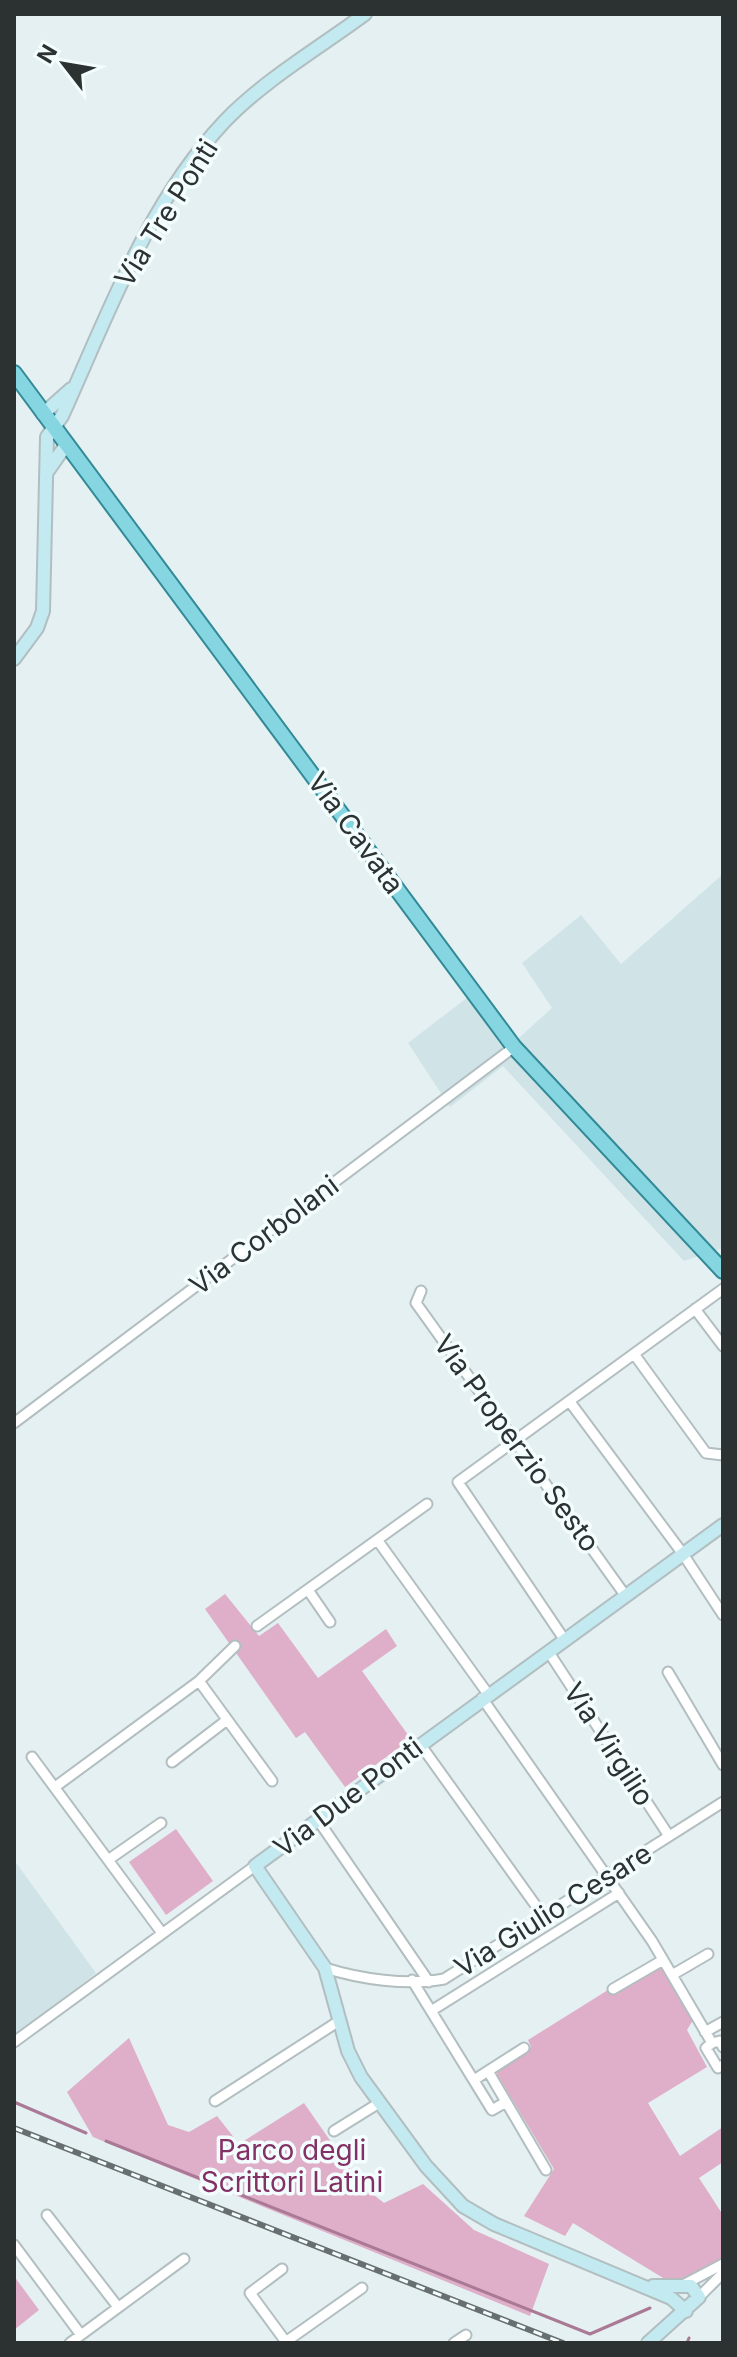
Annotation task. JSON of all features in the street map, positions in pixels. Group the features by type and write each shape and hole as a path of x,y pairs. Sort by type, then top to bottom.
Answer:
{"main road":[{"name":"Via Cavata","path":"14,373 514,1047 723,1271"}],"street":[{"name":"Via Tre Ponti","path":"14,659 37,628 43,611 47,437 78,380 141,243 191,162 225,121 255,95 365,14"},
{"name":"Via Tre Ponti","path":"43,414 78,380"},
{"path":"46,475 66,445"},
{"name":"Via Corbolani","path":"14,1423 514,1047"},
{"path":"564,1639 458,1482 723,1289"},
{"name":"Via Properzio Sesto","path":"421,1291 416,1303 625,1595"},
{"path":"695,1309 723,1346"},
{"path":"634,1354 706,1453 723,1455"},
{"path":"570,1402 683,1554 723,1615"},
{"path":"257,1626 427,1504"},
{"name":"Via Due Ponti","path":"14,2042 723,1525"},
{"path":"378,1541 619,1893 712,2043"},
{"path":"308,1590 330,1622"},
{"path":"55,1787 199,1681 235,1646"},
{"name":"Via Virgilio","path":"548,1651 669,1836"},
{"path":"668,1672 723,1765"},
{"path":"199,1681 272,1781"},
{"path":"172,1762 227,1720"},
{"path":"420,1744 544,1917"},
{"path":"32,1757 162,1933"},
{"name":"Via Giulio Cesare","path":"325,1968 349,1976 429,1982 444,1979 723,1802"},
{"path":"318,1820 429,1982"},
{"path":"108,1860 161,1823"},
{"path":"255,1866 325,1968 339,2021 361,2077 426,2166 463,2206 494,2224 642,2284 671,2298 686,2311"},
{"name":"Via Giulio Cesare","path":"431,2011 619,1893"},
{"path":"672,1975 708,1954"},
{"path":"613,1989 663,1960"},
{"path":"412,1980 492,2110 506,2102"},
{"path":"215,2101 339,2021"},
{"path":"705,2032 723,2022"},
{"path":"723,2047 720,2041 706,2048 718,2068 723,2065"},
{"path":"474,2080 524,2048"},
{"path":"488,2071 546,2170"},
{"path":"334,2131 379,2103"},
{"path":"47,2215 118,2307"},
{"path":"14,2245 81,2335"},
{"path":"70,2343 184,2259"},
{"path":"676,2287 723,2264"},
{"path":"282,2269 250,2293 285,2342 362,2288"},
{"path":"648,2343 686,2311 723,2273"},
{"path":"642,2284 691,2286 699,2297"},
{"path":"454,2343 466,2335"}],"shaded area":[{"path":"723,874 723,1248 684,1261 503,1066 450,1107 408,1043 472,994 511,1045 552,1008 522,963 581,915 621,964"},
{"path":"14,1860 96,1973 14,2038"}],"green space":[{"path":"225,1594 259,1636 278,1623 318,1678 386,1629 397,1646 362,1671 411,1739 345,1787 305,1732 296,1738 205,1609"},
{"path":"176,1829 213,1881 166,1915 129,1862"},
{"path":"661,1965 693,2020 687,2030 707,2067 648,2103 680,2156 723,2127 723,2162 699,2178 723,2215 723,2262 673,2284 573,2223 565,2236 524,2216 554,2169 495,2071 531,2047 528,2040 608,1990 612,1995"},
{"name":"Parco degli Scrittori Latini","path":"129,2038 168,2125 189,2132 217,2116 239,2144 304,2103 361,2185 384,2203 423,2184 474,2230 549,2264 530,2316 93,2137 67,2092"},
{"path":"14,2276 39,2310 14,2330"}],"waterway":[{"path":"14,2102 86,2133"},
{"path":"106,2141 590,2334 650,2308"},
{"path":"687,2343 689,2338"}],"railway":[{"path":"14,2128 563,2343"}]}
